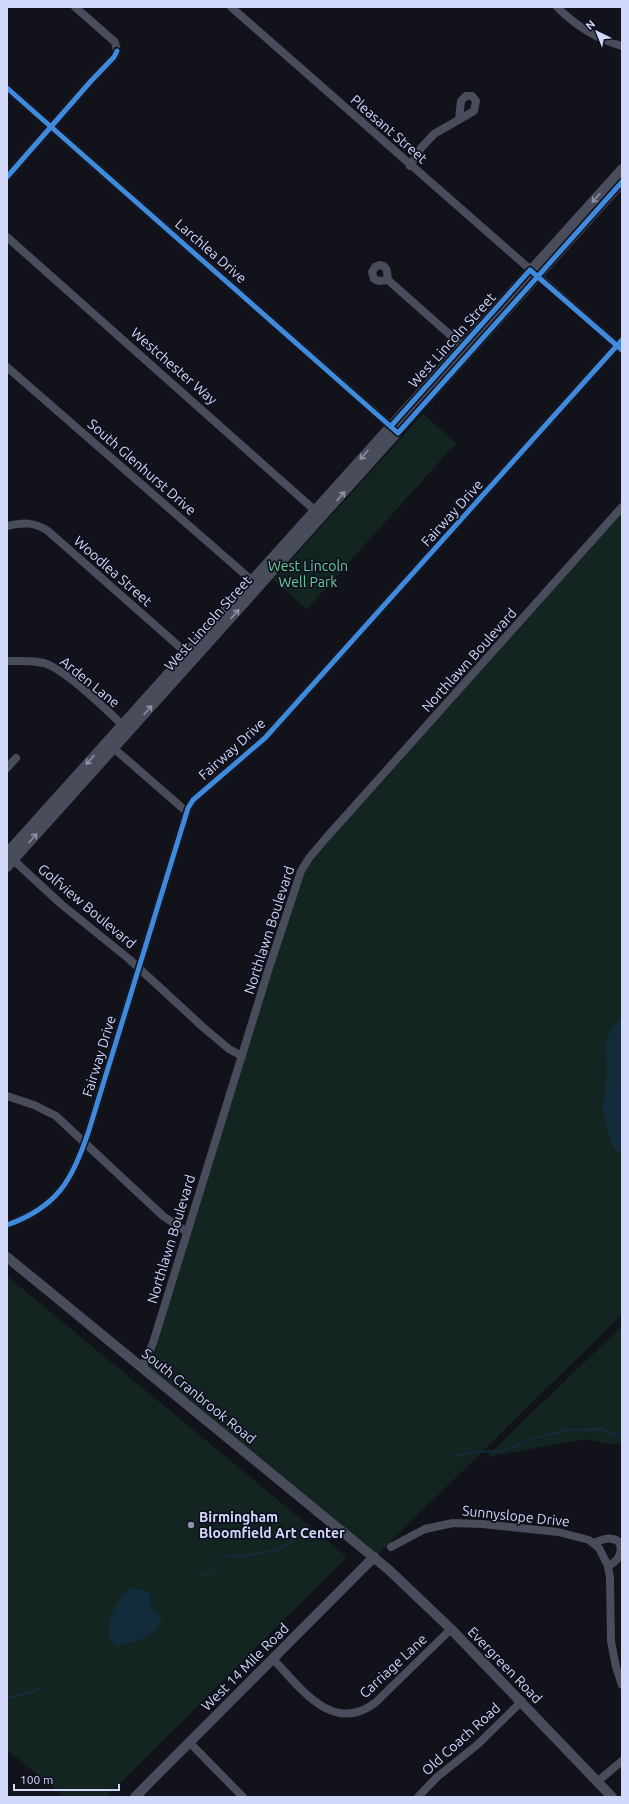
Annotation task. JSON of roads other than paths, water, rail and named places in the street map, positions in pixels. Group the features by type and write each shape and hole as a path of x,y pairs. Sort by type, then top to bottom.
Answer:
{"street":[{"path":"7,177 50,126 114,57 117,51 115,42 76,7"},
{"name":"Pleasant Street","path":"231,7 410,166 534,274 620,346"},
{"path":"557,7 589,33 622,46"},
{"name":"Larchlea Drive","path":"7,88 394,429"},
{"path":"410,166 430,138 458,119"},
{"name":"West Lincoln Street","path":"9,858 534,274 622,169"},
{"name":"West Lincoln Street","path":"534,274 622,182"},
{"name":"Westchester Way","path":"7,237 229,431 319,513"},
{"path":"388,280 467,349"},
{"name":"Fairway Drive","path":"7,1225 34,1213 58,1195 74,1172 85,1143 187,812 197,796 265,738 620,346"},
{"name":"South Glenhurst Drive","path":"7,367 256,584"},
{"name":"Northlawn Boulevard","path":"142,1368 153,1343 288,910 304,864 622,507"},
{"name":"Woodlea Street","path":"7,526 24,522 33,523 48,531 190,656"},
{"name":"Arden Lane","path":"7,660 38,662 58,670 126,728"},
{"path":"110,745 187,812"},
{"path":"7,768 16,758"},
{"name":"Golfview Boulevard","path":"9,858 61,904 139,968 223,1044 242,1056"},
{"path":"7,1096 27,1102 48,1112 85,1143 163,1216 187,1232"},
{"name":"South Cranbrook Road","path":"7,1256 374,1557"},
{"name":"Sunnyslope Drive","path":"391,1548 425,1528 460,1522 558,1532 584,1537 594,1543"},
{"path":"608,1566 617,1560 620,1554 619,1542 606,1538 594,1543 608,1566 610,1578 611,1641 616,1667 622,1685"},
{"name":"Evergreen Road","path":"374,1557 451,1629 522,1701 612,1797"},
{"name":"West 14 Mile Road","path":"135,1797 374,1557"},
{"name":"Carriage Lane","path":"273,1659 318,1705 337,1713 349,1714 362,1711 374,1703 451,1629"},
{"name":"Old Coach Road","path":"418,1797 441,1774 477,1745 522,1701"},
{"path":"190,1743 244,1797"},
{"path":"598,1781 622,1761"}],"water":[{"path":"622,1017 622,1154 616,1151 611,1143 603,1109 607,1073 606,1045 610,1031"},
{"path":"130,1588 149,1592 151,1597 149,1600 151,1605 159,1614 161,1622 152,1633 142,1639 117,1647 109,1634 109,1626 111,1617 119,1600"}],"waterway":[{"path":"455,1456 474,1452 502,1451 536,1438 566,1430 602,1429 616,1435 622,1433"},
{"path":"202,1576 209,1572 226,1555 242,1556 277,1550 292,1542 300,1533"},
{"path":"7,1698 29,1693 40,1688"}],"place":[{"name":"Birmingham Bloomfield Art Center","path":"191,1525"}],"park label":[{"name":"West Lincoln Well Park","path":"308,574"}]}
